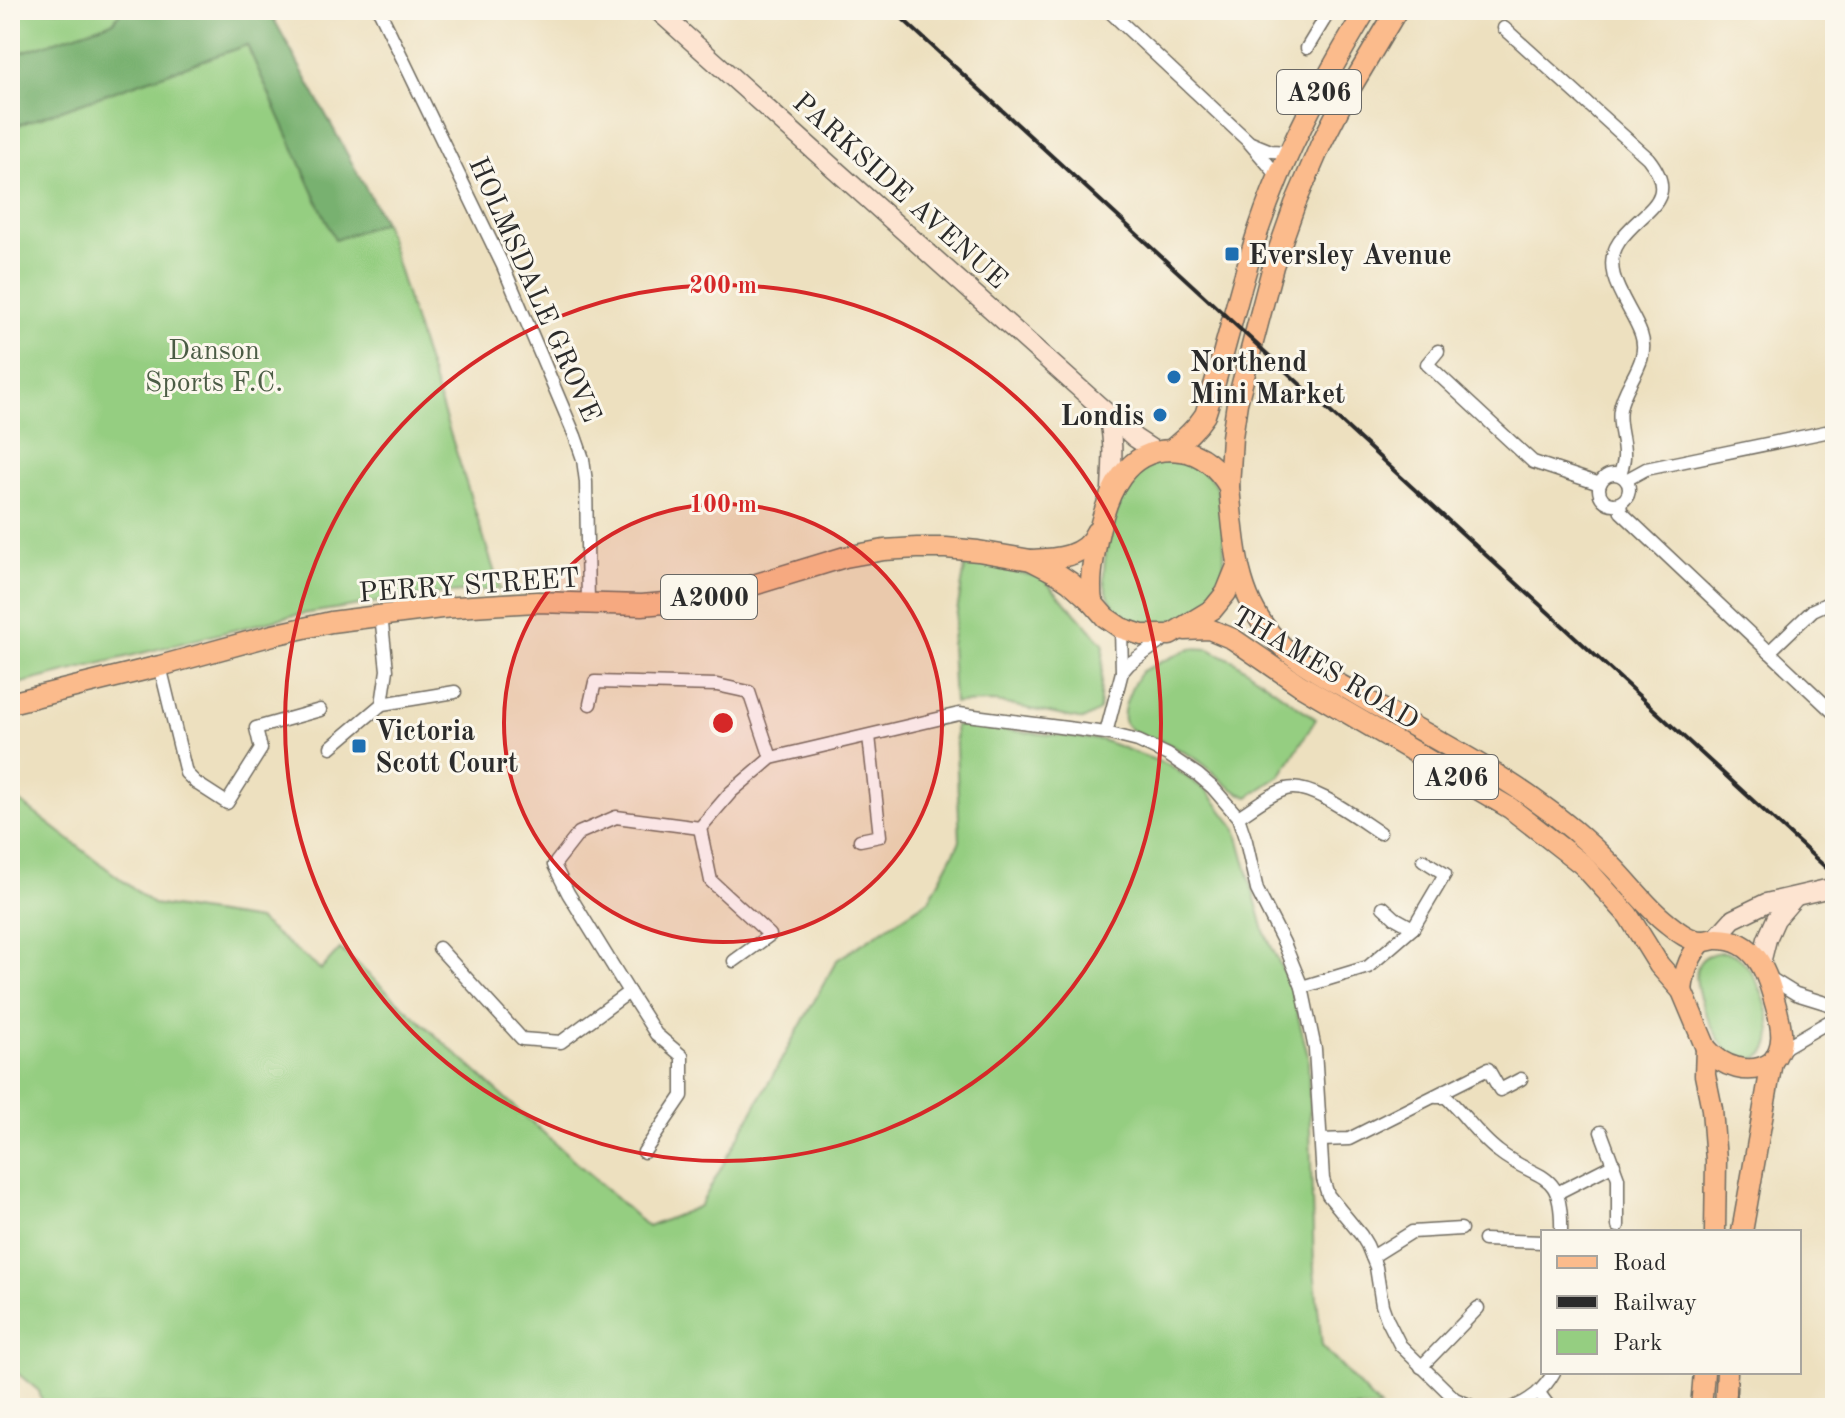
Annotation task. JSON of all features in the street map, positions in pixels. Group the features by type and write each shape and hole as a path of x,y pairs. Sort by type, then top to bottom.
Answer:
{"main road":[{"name":"A206","path":"1163,450 1187,437 1205,415 1258,232 1278,176 1326,79 1366,10"},
{"name":"A206","path":"1229,487 1237,403 1273,266 1321,144 1397,10"},
{"path":"1121,628 1105,617 1092,602 1091,573 1101,520 1111,490 1124,471 1139,459 1163,450 1193,453 1218,472 1229,487"},
{"name":"THAMES ROAD","path":"1229,487 1237,566 1253,609 1284,649 1529,796 1587,841 1652,910 1688,938 1740,944 1752,952 1764,970"},
{"name":"PERRY STREET","path":"1031,560 1059,558 1081,551 1093,538 1101,520"},
{"name":"PERRY STREET","path":"10,703 331,622 536,602 642,605 675,602 717,596 814,565 884,550 946,548 1031,560 1058,574 1092,602"},
{"name":"THAMES ROAD","path":"1175,633 1213,609 1226,593 1237,566"},
{"name":"THAMES ROAD","path":"1121,628 1142,635 1209,629 1233,639 1300,685 1510,808 1583,865 1628,915 1659,965 1682,991 1706,1048 1705,1075 1712,1109 1716,1160 1715,1230"},
{"path":"1682,991 1687,967 1697,948 1709,940"},
{"path":"1742,1230 1782,1033 1764,970"},
{"path":"1706,1048 1713,1056 1733,1067 1754,1070 1775,1058"},
{"path":"1701,1408 1704,1374"},
{"path":"1725,1408 1727,1374"}],"street":[{"name":"HOLMSDALE GROVE","path":"379,10 491,241 575,436 583,459 586,482 588,603"},
{"name":"PARKSIDE AVENUE","path":"657,10 1135,438 1163,450"},
{"path":"1108,10 1248,141 1278,176"},
{"path":"1307,48 1330,10"},
{"path":"1504,28 1648,158 1661,180 1660,197 1618,243 1613,256 1616,284 1642,336 1642,353 1619,410 1623,478 1629,493 1620,503 1610,503 1602,498 1600,484 1606,477 1615,474 1623,478 1646,469 1835,430"},
{"path":"1248,141 1271,151 1289,152"},
{"path":"1438,351 1427,364 1533,462 1600,484"},
{"path":"1106,412 1113,440 1111,490"},
{"path":"1620,503 1621,512 1835,714"},
{"path":"1769,652 1813,610 1835,600"},
{"path":"381,615 387,670 382,704"},
{"path":"1106,733 1122,672 1121,628"},
{"path":"1122,672 1175,633"},
{"path":"160,666 186,773 227,803 261,749 256,728 320,710"},
{"path":"590,704 595,682 717,685 749,692 771,758"},
{"path":"331,747 382,704 455,692"},
{"path":"700,828 731,792 771,758 959,714 1106,733 1153,747 1183,763 1213,788 1238,817 1257,890 1302,987 1315,1049 1323,1179 1328,1195 1361,1235 1372,1257 1382,1305 1400,1345 1455,1399 1476,1408"},
{"path":"860,840 880,836 869,736"},
{"path":"1238,817 1276,793 1301,788 1317,794 1380,833"},
{"path":"644,1152 682,1096 682,1056 656,1034 568,893 554,865 579,833 616,817 700,828"},
{"path":"700,828 711,881 770,935 734,961"},
{"path":"1302,987 1368,967 1413,928 1445,874 1423,860"},
{"path":"1709,940 1733,919 1766,903 1835,887"},
{"path":"1795,897 1776,919 1767,939 1764,970 1796,994 1835,1006"},
{"path":"1383,907 1413,928"},
{"path":"439,948 522,1039 561,1042 629,992"},
{"path":"1775,1058 1787,1046 1835,1018"},
{"path":"1321,1140 1349,1139 1488,1069 1500,1090 1521,1079"},
{"path":"1436,1097 1446,1097 1482,1137 1510,1160 1545,1178 1557,1193 1561,1206 1561,1230"},
{"path":"1601,1132 1618,1178 1618,1226"},
{"path":"1557,1193 1614,1164"},
{"path":"1372,1257 1412,1232 1461,1229"},
{"path":"1484,1240 1541,1242"},
{"path":"1421,1367 1478,1308"},
{"path":"1511,1408 1539,1393 1553,1374"},
{"path":"1539,1393 1550,1408"}],"green space":[{"name":"Danson Sports F.C.","path":"10,10 266,10 384,222 500,589 423,595 290,616 10,686"},
{"path":"122,10 269,10 384,222 335,240 247,45 10,128 10,56 113,22"},
{"path":"1173,459 1196,466 1214,483 1222,518 1222,578 1211,599 1197,610 1165,623 1148,624 1132,620 1119,611 1109,597 1104,577 1105,563 1114,519 1132,479 1151,464"},
{"path":"966,561 1043,578 1104,644 1099,711 1083,720 996,702 954,703 951,645"},
{"path":"1191,648 1209,649 1234,661 1316,719 1281,775 1248,797 1194,758 1164,742 1137,733 1125,723 1126,704 1142,671"},
{"path":"955,725 1102,740 1171,766 1208,792 1236,829 1264,931 1291,988 1308,1056 1314,1269 1322,1346 1380,1408 44,1408 39,1391 10,1367 10,794 153,904 258,920 321,970 340,949 648,1227 700,1206 837,960 929,900 960,841"},
{"path":"1721,952 1738,957 1746,965 1767,1008 1770,1039 1766,1051 1757,1058 1733,1056 1719,1039 1705,1012 1697,971 1704,958"}],"railway":[{"path":"893,10 1835,876"}],"place":[{"name":"Eversley Avenue","path":"1232,254"},
{"name":"Northend Mini Market","path":"1174,377"},
{"name":"Londis","path":"1160,415"},
{"name":"Victoria Scott Court","path":"359,746"}]}
